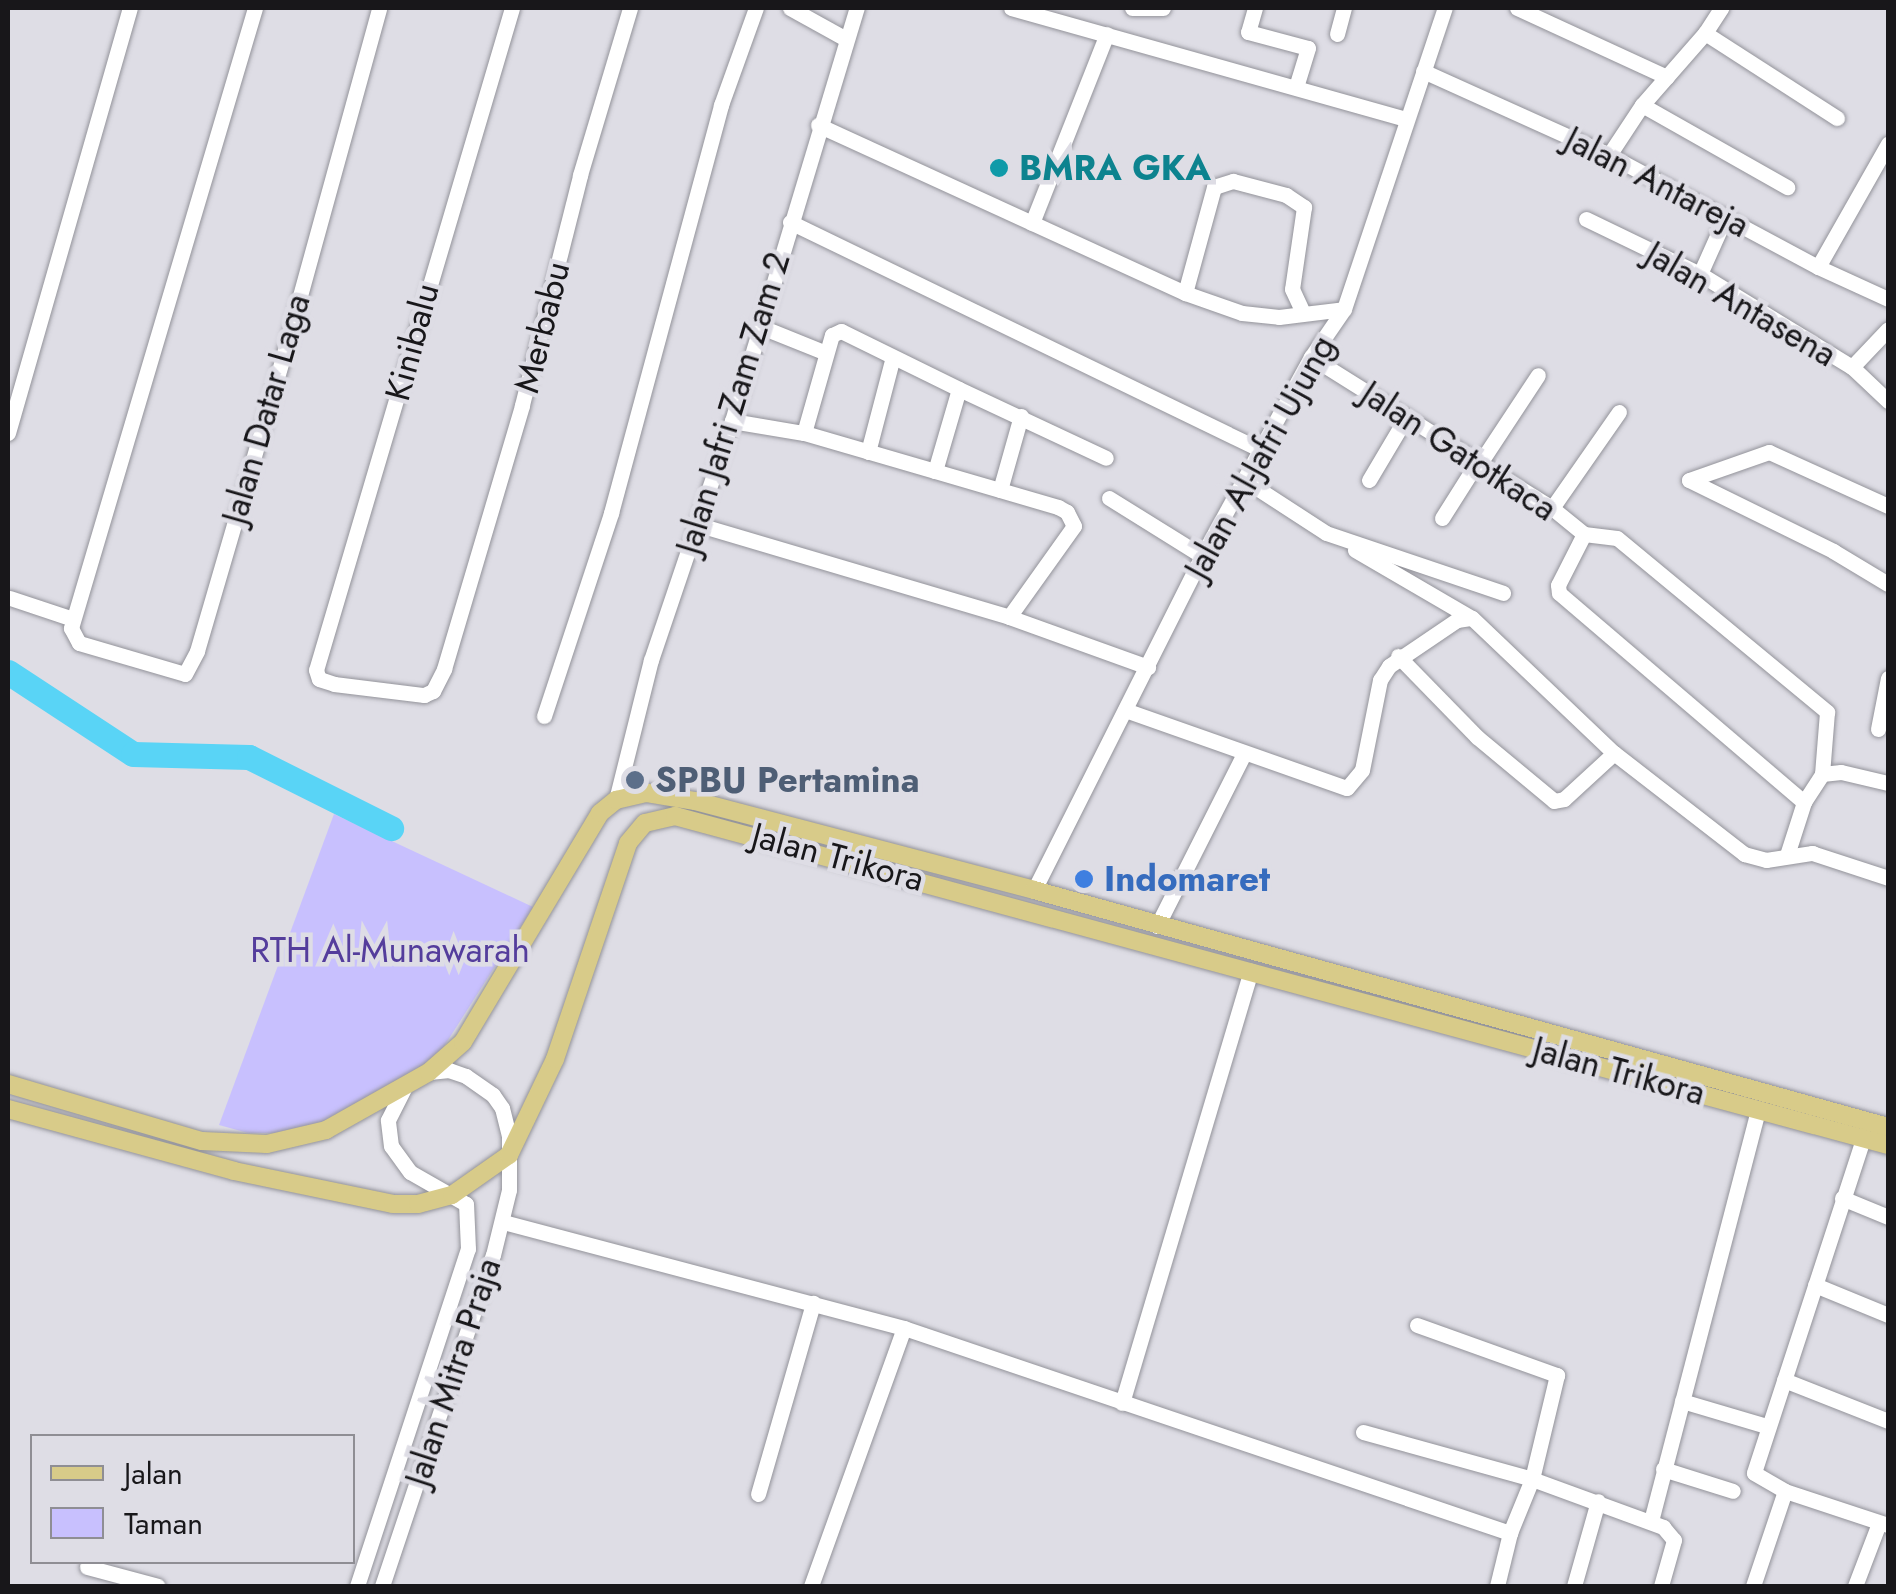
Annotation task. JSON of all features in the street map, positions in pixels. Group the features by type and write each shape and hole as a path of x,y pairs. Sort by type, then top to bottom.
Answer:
{"main road":[{"name":"Jalan Trikora","path":"616,800 647,793 668,795 893,863"},
{"path":"8,1109 12,1085 202,1141 267,1144 326,1130 430,1072 476,1024 600,813 616,800"},
{"name":"Jalan Trikora","path":"8,1109 234,1171 377,1201 418,1204 452,1195 509,1156 556,1059 628,843 645,822 674,816 922,870 1251,970 1888,1145"},
{"name":"Jalan Trikora","path":"922,870 1034,890 1888,1127"}],"street":[{"path":"8,433 130,8"},
{"path":"10,598 73,619 254,8"},
{"name":"Jalan Datar Laga","path":"73,619 71,634 79,643 181,673 190,671 379,8"},
{"name":"Kinibalu","path":"318,677 438,246 512,8"},
{"name":"Merbabu","path":"318,677 372,690 430,694 454,646 522,405 580,175 630,8"},
{"path":"544,716 610,513 720,105 756,8"},
{"path":"790,8 846,39"},
{"name":"Jalan Jafri Zam Zam 2","path":"616,800 647,675 732,420 818,124 857,8"},
{"path":"1011,8 1407,119"},
{"path":"1132,8 1164,8"},
{"path":"1255,8 1248,32 1308,48 1296,87"},
{"path":"1337,34 1344,8"},
{"name":"Jalan Al-Jafri Ujung","path":"1034,890 1202,556 1312,356 1344,309 1445,8"},
{"path":"1518,8 1666,77"},
{"path":"1609,155 1642,104 1704,34 1721,8"},
{"path":"1032,222 1107,34"},
{"path":"1704,34 1837,118"},
{"name":"Jalan Antareja","path":"1423,71 1609,155 1888,300"},
{"path":"1642,104 1787,187"},
{"path":"818,124 1185,293 1242,313 1279,317 1344,309"},
{"path":"1818,267 1888,144"},
{"path":"1185,293 1214,187 1234,181 1286,195 1304,207 1292,268 1292,289 1303,313"},
{"path":"1700,274 1726,216"},
{"name":"Jalan Antasena","path":"1586,219 1700,274 1852,368 1888,401"},
{"path":"790,222 1261,450"},
{"path":"759,326 826,354"},
{"path":"1852,368 1888,329"},
{"path":"804,434 826,354 838,331 1106,458"},
{"name":"Jalan Gatotkaca","path":"1312,356 1552,508 1584,534 1610,535 1827,712 1822,774"},
{"path":"868,452 893,357"},
{"path":"1442,518 1538,375"},
{"path":"934,471 958,389"},
{"path":"1552,508 1618,412"},
{"path":"1000,490 1021,416"},
{"path":"1369,480 1408,416"},
{"path":"732,420 804,434 1068,512 1074,526 1008,617"},
{"path":"1888,506 1769,452 1689,480 1833,551 1888,584"},
{"path":"1246,481 1472,618 1614,753 1744,854 1766,860 1787,855 1826,856 1888,878"},
{"path":"1109,498 1202,556"},
{"path":"696,524 1008,617 1148,666"},
{"path":"1326,533 1503,593"},
{"path":"1584,534 1558,585 1559,593 1804,802"},
{"path":"1126,710 1347,788 1362,770 1380,680 1398,656 1457,620 1472,618"},
{"path":"1398,656 1477,737 1554,801 1564,799 1614,753"},
{"path":"1878,729 1888,678"},
{"path":"1157,926 1244,754"},
{"path":"1787,855 1804,802 1822,774 1840,772 1888,783"},
{"path":"1122,1404 1251,970"},
{"path":"430,1072 449,1070 466,1076 493,1095 506,1120 509,1156"},
{"path":"404,1088 388,1120 391,1146 410,1172 452,1195"},
{"path":"1651,1521 1758,1109"},
{"path":"1855,1586 1884,1524 1785,1491 1754,1473 1863,1139"},
{"name":"Jalan Mitra Praja","path":"382,1586 503,1222 509,1156"},
{"name":"Jalan Mitra Praja","path":"357,1586 468,1249 466,1204 452,1195"},
{"path":"1842,1198 1888,1218"},
{"path":"503,1222 904,1328 1510,1533"},
{"path":"1815,1285 1888,1316"},
{"path":"758,1494 812,1303"},
{"path":"1417,1325 1557,1376 1532,1479 1510,1533 1502,1585"},
{"path":"811,1586 904,1328"},
{"path":"1784,1380 1888,1420"},
{"path":"1682,1401 1762,1425"},
{"path":"1363,1432 1532,1479 1651,1521 1671,1532 1674,1540 1661,1586"},
{"path":"1663,1469 1733,1491"},
{"path":"1753,1586 1785,1491"},
{"path":"1574,1586 1598,1502"},
{"path":"87,1566 158,1586"}],"green space":[{"name":"RTH Al-Munawarah","path":"334,814 533,907 434,1062 396,1088 321,1123 282,1133 248,1133 219,1125"}],"waterway":[{"path":"8,672 133,754 249,757 391,828"}],"place":[{"name":"BMRA GKA","path":"999,168"},
{"name":"SPBU Pertamina","path":"635,780"},
{"name":"Indomaret","path":"1084,879"}]}
